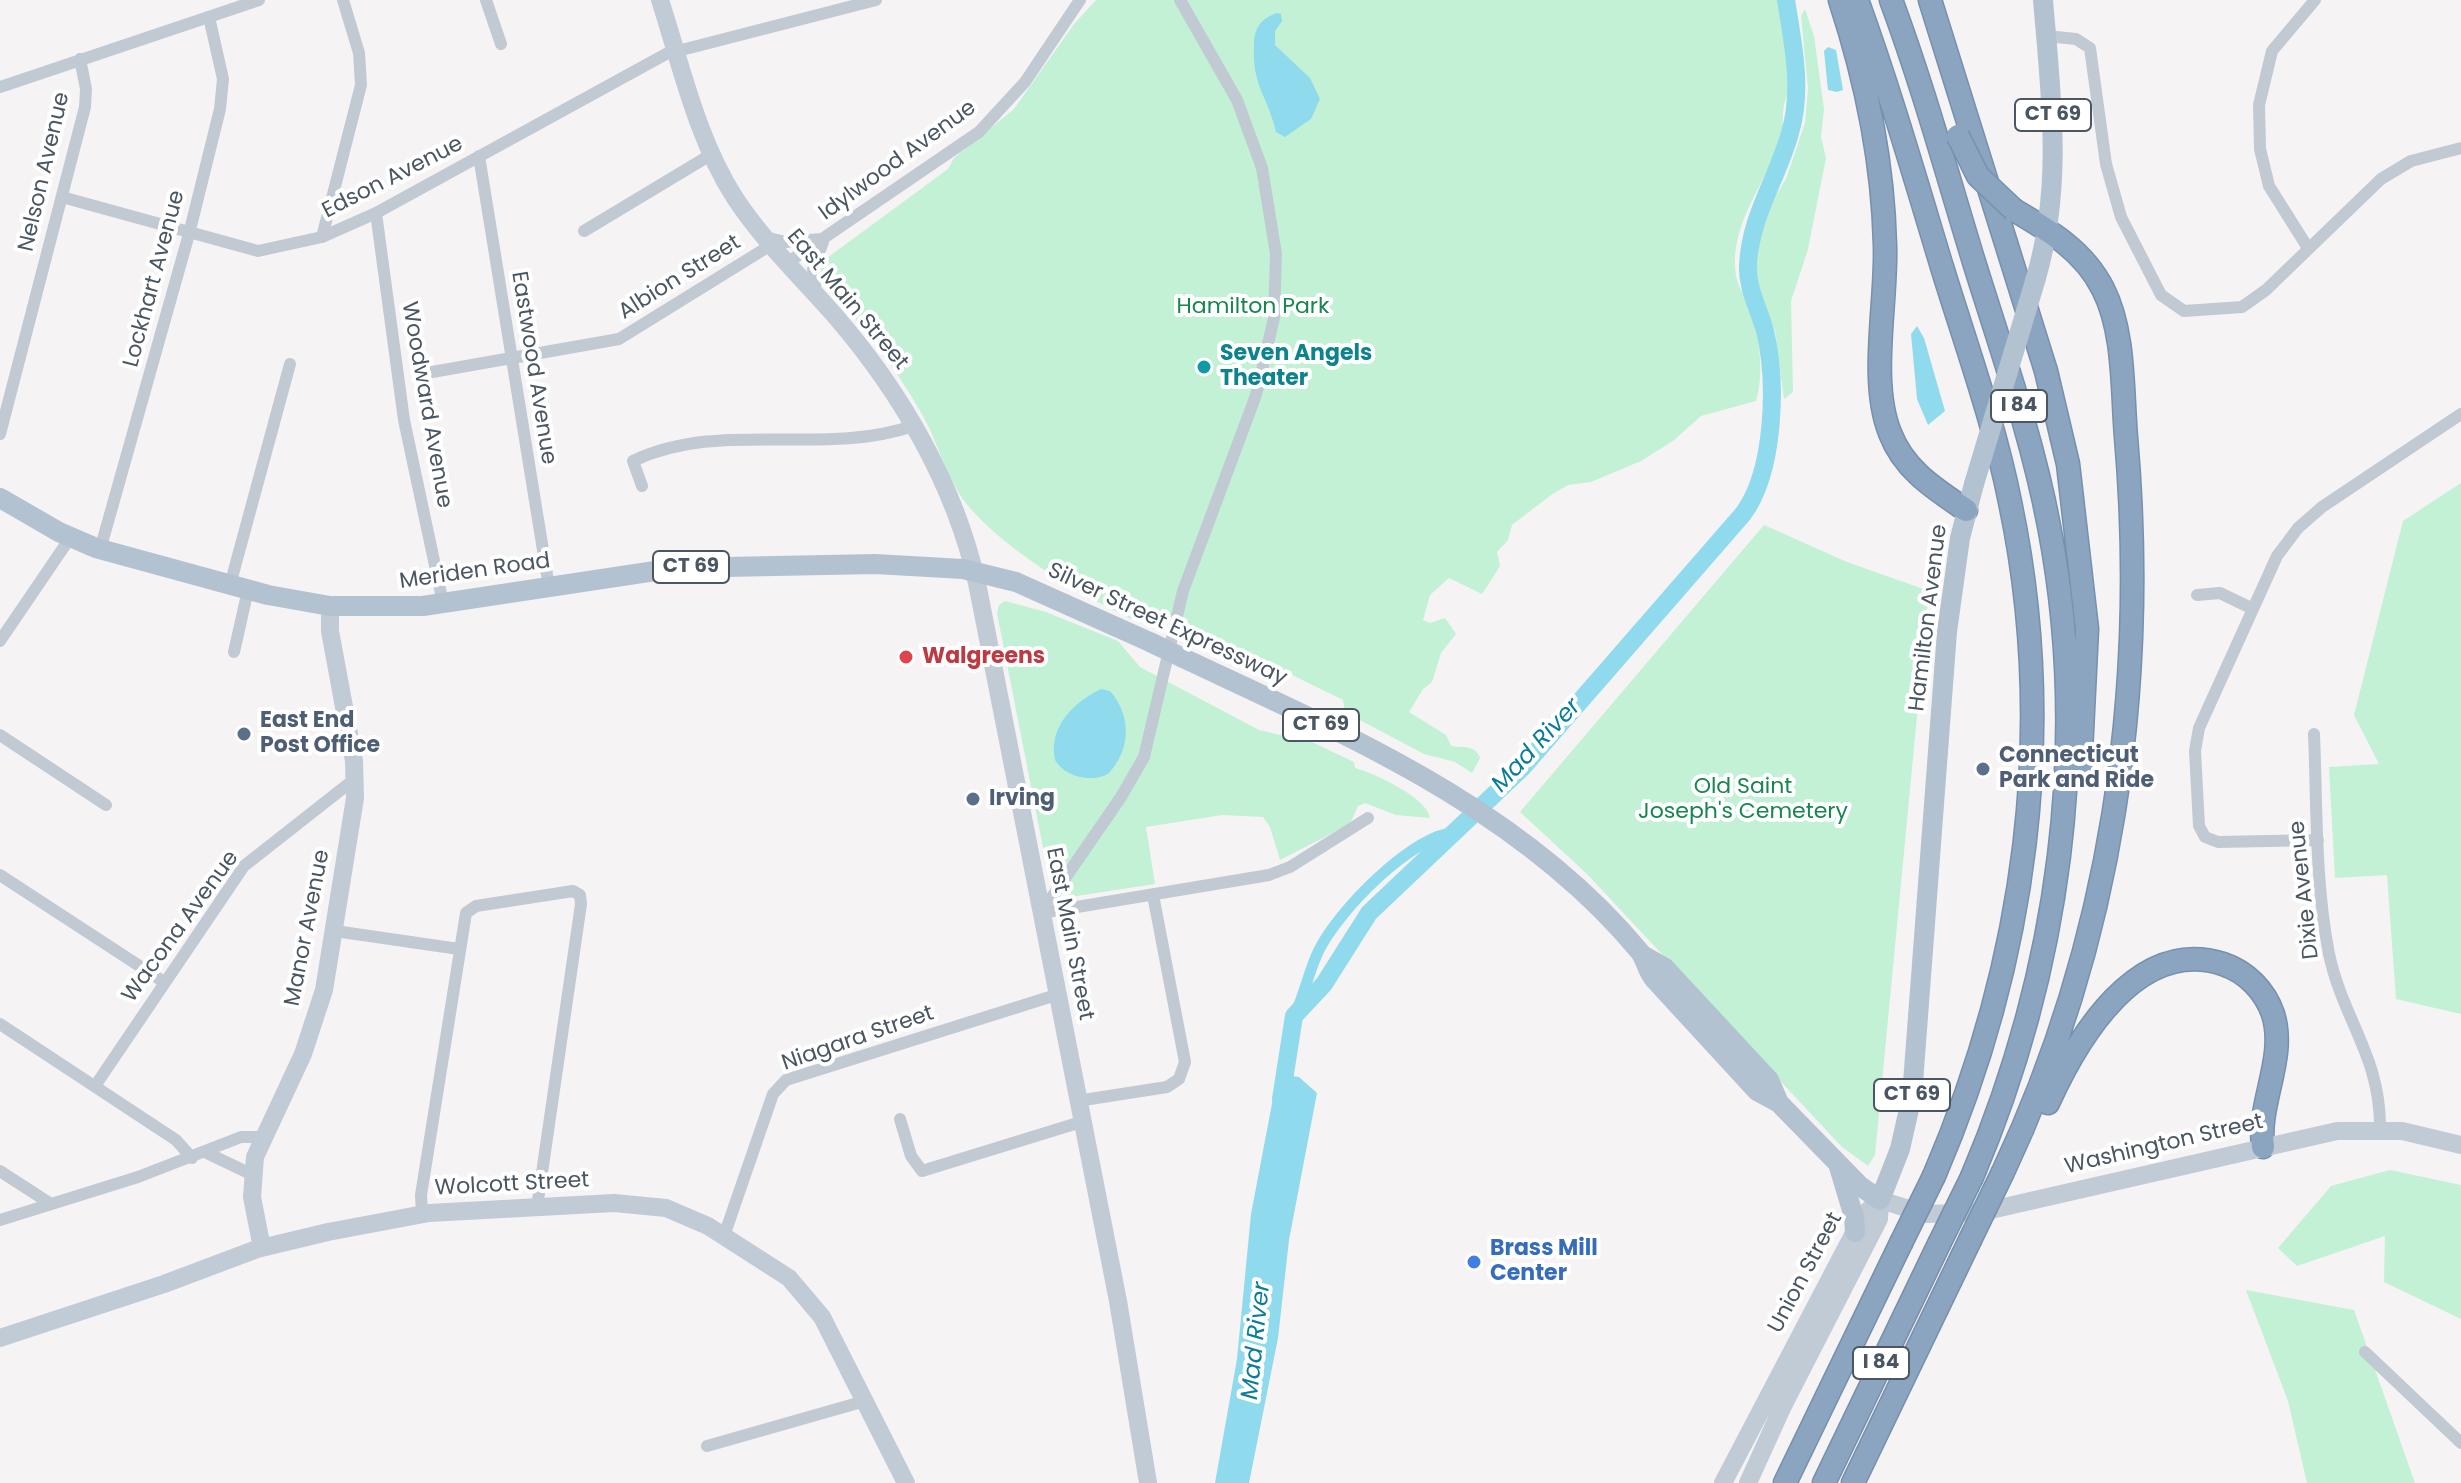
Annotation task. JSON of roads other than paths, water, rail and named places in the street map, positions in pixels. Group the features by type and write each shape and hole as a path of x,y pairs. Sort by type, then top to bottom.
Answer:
{"highway":[{"path":"1840,0 1863,80 1881,189 1885,264 1881,391 1885,419 1897,447 1913,470 1966,510"},
{"name":"I 84","path":"1785,1483 1934,1176 1987,1032 2018,898 2033,762 2030,634 2017,537 1998,451 1857,0"},
{"name":"I 84","path":"1824,1483 1972,1177 2009,1077 2033,994 2053,902 2062,826 2068,686 2059,584 2042,491 1891,0"},
{"path":"1853,1483 2007,1164 2061,1031 2098,905 2120,785 2131,658 2130,488 2115,321 2105,293 2090,268 2048,230 2014,210 1978,176 1958,136 1914,0"},
{"path":"1930,0 2046,371 2074,498 2085,594 2087,677 2079,786 2062,826"},
{"path":"2007,1164 2031,1136 2075,1050 2114,999 2153,971 2196,960 2217,962 2243,974 2260,990 2272,1011 2276,1044 2262,1127 2263,1147"}],"main road":[{"name":"East Main Street","path":"660,0 712,154 734,196 767,241 870,360 913,426 943,484 974,571 1118,1301 1148,1483"},
{"name":"Hamilton Avenue","path":"1880,1200 1900,1149 1912,1096 1946,644 1966,510 2048,230 2055,149 2043,0"},
{"name":"Meriden Road","path":"0,498 70,538 100,550 239,587 330,606 386,608 443,603 653,571 717,566 866,564 974,571"},
{"name":"Silver Street Expressway","path":"974,571 1044,592 1152,643 1371,749 1491,819 1561,871 1644,956 1662,964 1769,1080 1779,1103 1838,1163 1880,1200"},
{"name":"Manor Avenue","path":"262,1248 253,1208 253,1175 262,1137 311,1034 327,979 356,778 330,631 330,606"},
{"name":"Washington Street","path":"1880,1200 1920,1213 1972,1213 2337,1131 2380,1129 2426,1135 2461,1145"},
{"path":"1838,1163 1854,1217 1855,1232"},
{"name":"Union Street","path":"1723,1483 1867,1210 1880,1200"},
{"name":"Union Street","path":"1748,1483 1782,1408 1881,1215 1880,1200"},
{"name":"Wolcott Street","path":"0,1338 262,1248 422,1214 647,1205 686,1215 724,1236 777,1269 806,1294 822,1317 906,1483"}],"street":[{"path":"0,87 259,0"},
{"path":"322,237 361,85 359,53 343,0"},
{"path":"486,0 501,44"},
{"name":"Edson Avenue","path":"62,197 258,251 322,237 376,213 676,51 876,0"},
{"name":"Idylwood Avenue","path":"787,263 988,124 1025,82 1080,0"},
{"path":"1041,913 1121,797 1144,757 1183,591 1259,386 1273,327 1276,254 1262,168 1237,100 1180,0"},
{"path":"2308,248 2269,186 2260,149 2259,105 2272,51 2315,0"},
{"name":"Lockhart Avenue","path":"100,550 189,234 223,91 209,17"},
{"path":"2046,36 2076,39 2090,48 2106,164 2121,217 2161,295 2184,311 2242,307 2266,290 2381,179 2411,161 2461,148"},
{"name":"Nelson Avenue","path":"0,434 85,107 86,89 80,59"},
{"path":"584,231 712,154"},
{"name":"Eastwood Avenue","path":"479,156 549,587"},
{"name":"Woodward Avenue","path":"376,213 404,420 443,603"},
{"name":"Idylwood Avenue","path":"767,241 824,239"},
{"name":"Idylwood Avenue","path":"816,295 813,269 824,239"},
{"name":"Albion Street","path":"421,374 619,339 767,241"},
{"path":"234,652 239,587 290,364"},
{"path":"2318,840 2218,842 2205,837 2199,826 2195,751 2199,728 2251,608 2282,549 2309,517 2434,429 2461,414"},
{"path":"642,486 633,461 680,444 865,438 913,426"},
{"path":"0,641 70,538"},
{"path":"2197,595 2220,593 2251,608"},
{"name":"Dixie Avenue","path":"2314,734 2318,840 2329,953 2341,996 2373,1067 2380,1103 2380,1129"},
{"path":"0,735 106,805"},
{"name":"Wacona Avenue","path":"95,1086 244,866 356,778"},
{"path":"1041,913 1277,873 1354,830 1368,818"},
{"path":"0,875 164,982"},
{"path":"422,1214 421,1195 459,949 468,910 476,906 569,891 578,893 582,901 537,1207"},
{"path":"1077,1101 1167,1087 1179,1079 1185,1062 1153,895"},
{"path":"335,931 459,949"},
{"name":"Niagara Street","path":"724,1236 773,1094 786,1080 1056,995"},
{"path":"0,1024 176,1140 192,1158"},
{"path":"900,1119 911,1156 922,1171 1081,1122"},
{"path":"0,1220 207,1153 216,1145 241,1137 262,1137"},
{"path":"207,1153 253,1175"},
{"path":"0,1171 51,1204"},
{"path":"2365,1352 2461,1443"},
{"path":"707,1446 865,1401"}],"water":[{"path":"1281,14 1282,21 1275,31 1275,45 1310,78 1320,99 1311,119 1285,137 1276,132 1258,82 1254,60 1257,30 1266,18"},
{"path":"1828,47 1836,50 1843,90 1837,92 1828,90 1824,51"},
{"path":"1917,326 1924,338 1945,411 1928,425 1917,399 1911,334"},
{"path":"1101,689 1110,691 1122,711 1125,744 1116,765 1108,774 1094,778 1079,777 1065,771 1055,760 1055,737 1059,726 1073,708"},
{"path":"1286,1075 1299,1077 1317,1093 1289,1240 1278,1338 1249,1483 1215,1483 1237,1359 1251,1214 1275,1088"}],"waterway":[{"name":"Mad River","path":"1281,1099 1294,1016 1324,984 1369,913 1522,768 1743,514 1754,496 1767,450 1772,400 1769,351 1751,291 1748,266 1754,231 1785,150 1794,117 1796,67 1786,0"},
{"path":"1295,1014 1319,950 1359,896 1418,846 1456,832"}],"place":[{"name":"Seven Angels Theater","path":"1204,367"},
{"name":"Walgreens","path":"906,657"},
{"name":"East End Post Office","path":"244,734"},
{"name":"Connecticut Park and Ride","path":"1983,769"},
{"name":"Irving","path":"973,799"},
{"name":"Brass Mill Center","path":"1474,1262"}],"park label":[{"name":"Hamilton Park","path":"1253,307"},
{"name":"Old Saint Joseph's Cemetery","path":"1743,800"}]}
